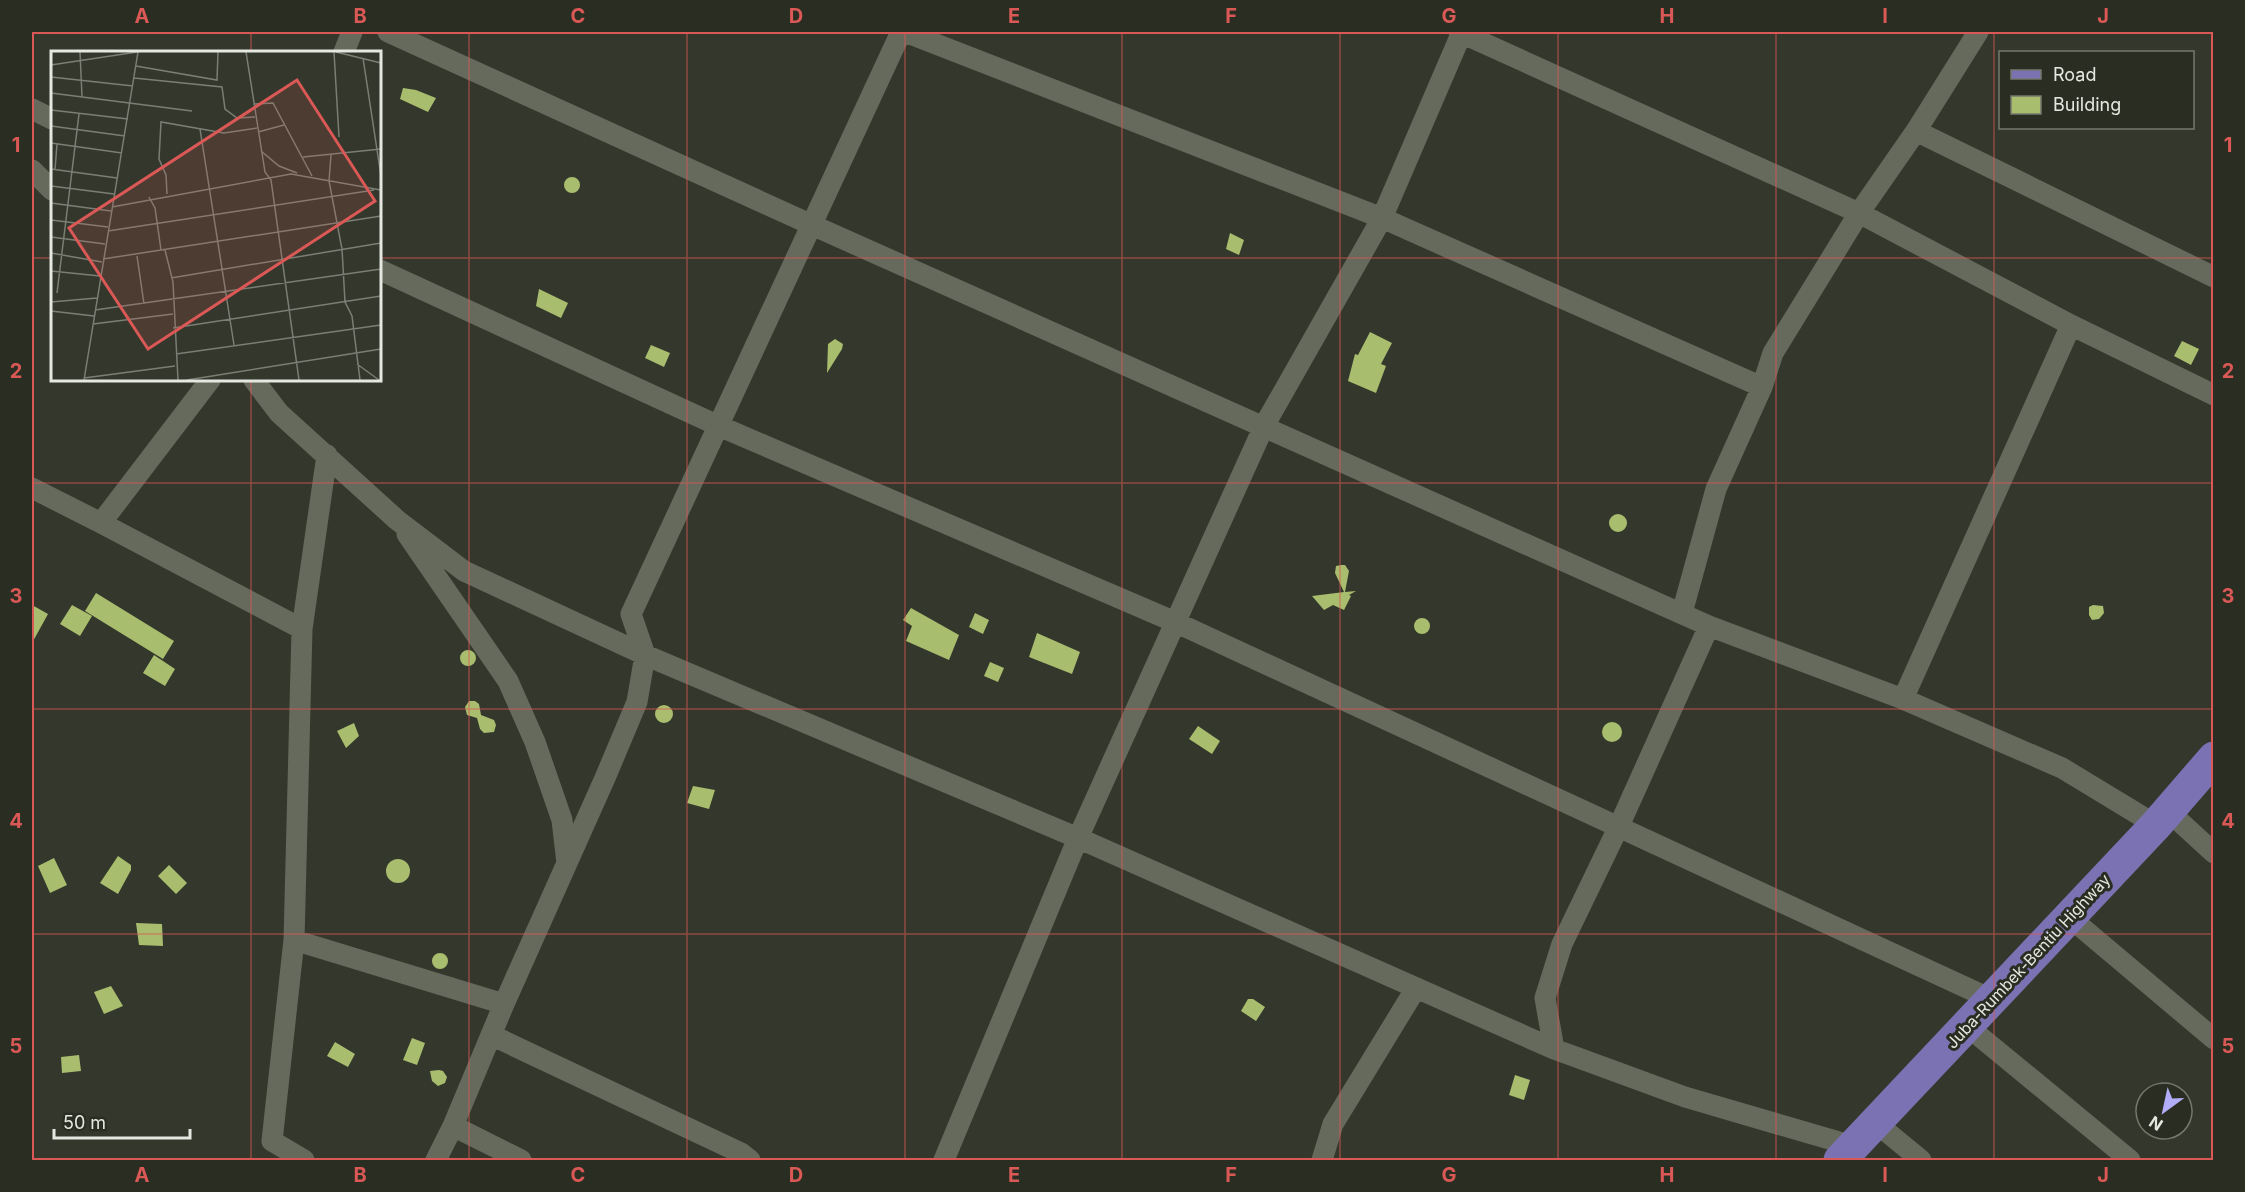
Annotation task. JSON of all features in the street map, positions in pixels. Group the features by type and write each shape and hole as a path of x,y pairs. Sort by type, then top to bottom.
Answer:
{"main road":[{"name":"Juba-Rumbek-Bentiu Highway","path":"1847,1154 1993,1000 2214,758"}],"street":[{"path":"344,51 352,32"},
{"path":"388,32 812,225 1709,626 1903,699 2061,768 2161,817 2214,853"},
{"path":"436,1161 637,702 645,655 631,614 903,32 1382,218 1762,387"},
{"path":"944,1161 1078,837 1264,426 1382,218 1460,32 1859,213 2071,325 2214,395"},
{"path":"1682,613 1716,489 1762,387 1773,353 1859,213 1916,131 1977,32"},
{"path":"32,109 51,118"},
{"path":"1916,131 2214,277"},
{"path":"32,170 51,189"},
{"path":"381,270 719,426 1175,622 1993,1000"},
{"path":"1903,699 2071,325"},
{"path":"101,523 209,381"},
{"path":"255,381 279,413 398,520 464,571 645,655 1078,837 1554,1049 1847,1154"},
{"path":"304,1161 272,1141 294,940 302,629 327,455"},
{"path":"32,489 302,629"},
{"path":"398,520 508,681 535,742 562,820 567,863"},
{"path":"1554,1049 1545,998 1562,944 1619,826 1709,626"},
{"path":"2068,916 2214,1039"},
{"path":"294,940 504,1004"},
{"path":"1322,1161 1333,1124 1416,988"},
{"path":"1967,1026 2130,1161"},
{"path":"491,1035 741,1153 750,1161"},
{"path":"1876,1123 1921,1161"},
{"path":"453,1126 521,1161"}],"building":[{"path":"403,88 416,90 436,98 428,112 400,99"},
{"path":"572,177 578,179 580,185 578,191 572,193 566,191 564,185 566,179"},
{"path":"1230,233 1244,240 1239,255 1226,249"},
{"path":"539,289 568,303 561,318 536,306"},
{"path":"1370,332 1392,343 1381,364 1386,366 1376,393 1348,381 1355,354 1358,355"},
{"path":"835,339 843,344 842,349 827,373 828,344"},
{"path":"2182,341 2199,349 2191,365 2174,356"},
{"path":"651,345 670,353 664,367 645,358"},
{"path":"1614,514 1622,514 1627,519 1625,530 1614,532 1609,527 1609,519"},
{"path":"1345,565 1349,571 1345,592 1356,591 1349,595 1351,596 1344,610 1333,605 1324,610 1312,596 1344,592 1335,573 1336,566"},
{"path":"96,593 174,641 163,659 85,611"},
{"path":"32,605 48,614 32,643"},
{"path":"72,605 92,616 80,636 60,624"},
{"path":"2103,606 2104,613 2099,619 2092,620 2089,615 2089,607"},
{"path":"911,608 959,635 949,660 906,641 912,626 903,620"},
{"path":"975,613 989,620 983,634 969,627"},
{"path":"1422,618 1428,620 1430,626 1428,632 1422,634 1416,632 1414,626 1416,620"},
{"path":"1037,633 1080,652 1072,674 1029,657"},
{"path":"468,650 476,658 468,666 460,658"},
{"path":"154,655 175,669 165,686 143,673"},
{"path":"990,662 1004,668 998,682 984,676"},
{"path":"469,701 479,704 481,715 494,720 496,725 494,732 484,733 480,729 477,718 467,715 465,707"},
{"path":"660,705 668,705 673,710 671,721 660,723 655,718 655,710"},
{"path":"1608,722 1616,722 1622,728 1622,736 1616,742 1608,742 1602,736 1602,728"},
{"path":"354,723 359,736 346,748 337,731"},
{"path":"1198,726 1220,741 1212,754 1189,739"},
{"path":"693,786 715,790 709,809 687,803"},
{"path":"118,856 131,865 131,870 118,894 100,883"},
{"path":"54,858 67,885 50,893 38,866"},
{"path":"398,859 406,863 410,871 406,879 398,883 390,879 386,871 390,863"},
{"path":"169,865 187,883 176,894 158,876"},
{"path":"136,923 162,924 163,946 139,945"},
{"path":"437,953 443,953 448,961 446,967 437,969 432,964 432,958"},
{"path":"111,986 123,1006 104,1014 94,992"},
{"path":"1248,999 1253,999 1265,1007 1256,1021 1241,1011"},
{"path":"412,1038 425,1043 417,1065 403,1060"},
{"path":"335,1042 355,1054 348,1067 327,1056"},
{"path":"79,1055 81,1071 62,1073 61,1057"},
{"path":"430,1071 443,1071 447,1077 445,1083 438,1086 432,1081"},
{"path":"1515,1075 1530,1080 1524,1100 1509,1095"}]}
